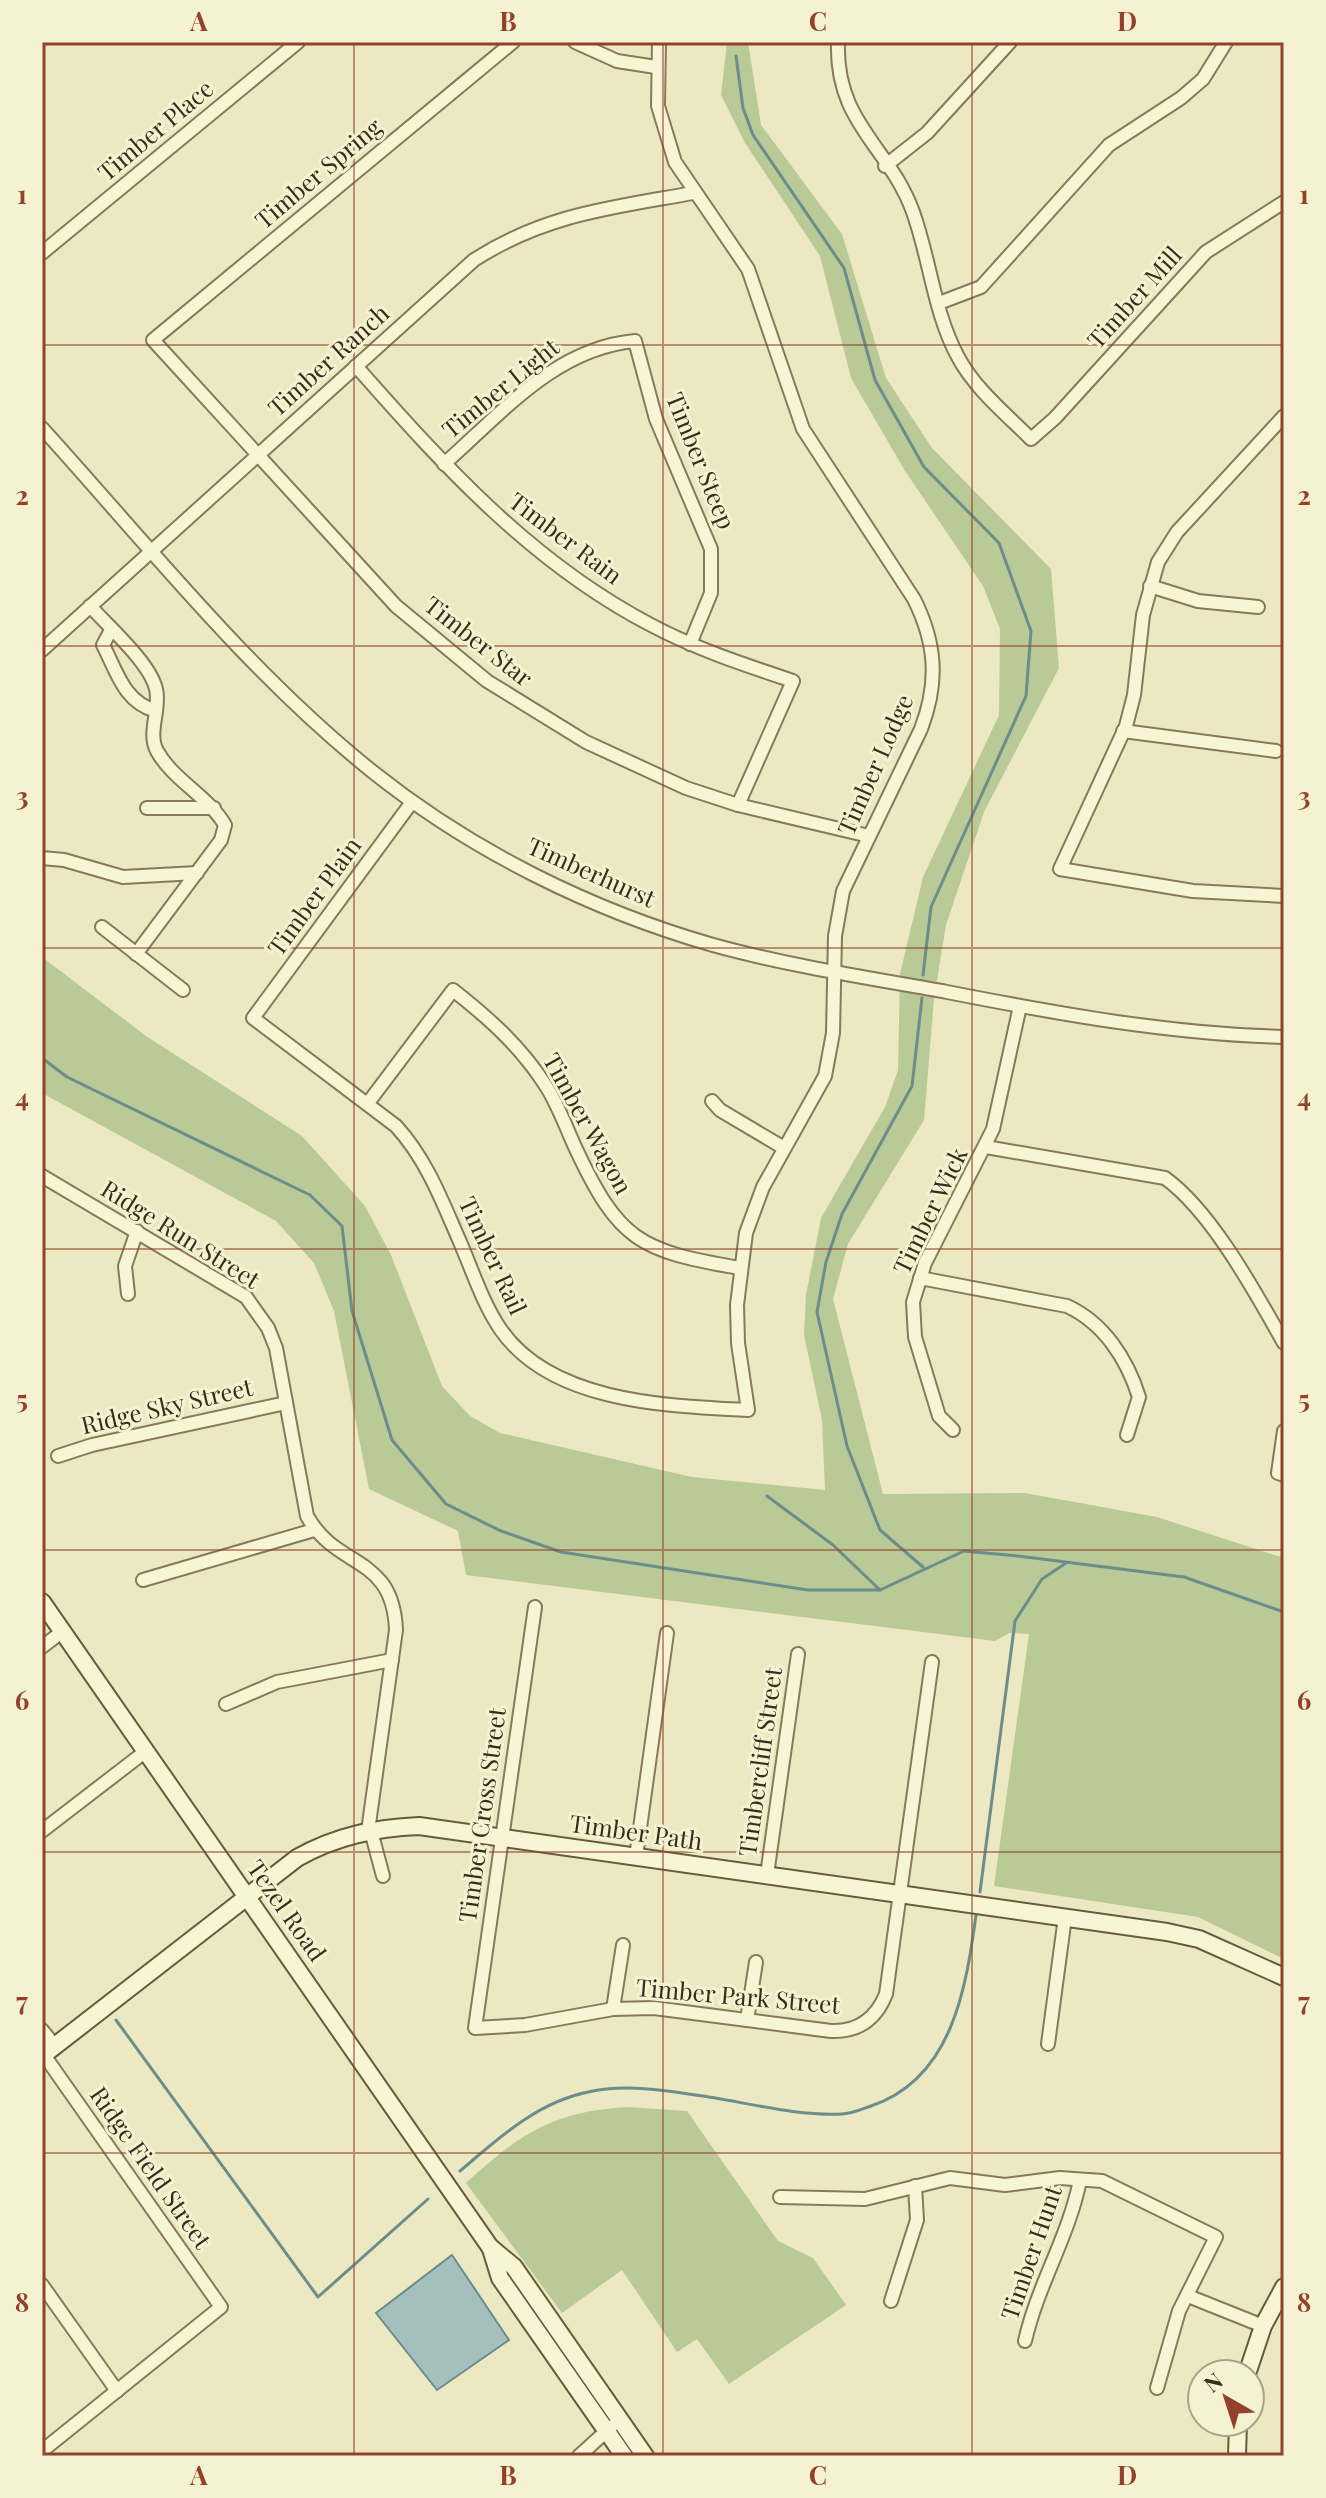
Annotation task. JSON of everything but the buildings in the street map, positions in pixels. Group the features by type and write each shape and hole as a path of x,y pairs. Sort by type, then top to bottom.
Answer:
{"street":[{"name":"Timber Place","path":"42,253 298,42"},
{"name":"Timber Spring","path":"153,340 513,42"},
{"path":"575,42 617,61 656,67"},
{"name":"Timber Lodge","path":"659,42 656,67 661,125 675,162 693,193 748,269 803,429 914,599 932,642 934,678 931,703 843,891 837,914 833,1033 825,1076 784,1148 752,1216 740,1268 738,1343 748,1410"},
{"path":"838,42 838,66 845,96 858,124 912,209 939,303 981,287 1109,145 1181,98 1203,79 1226,42"},
{"path":"885,166 921,139 1010,42"},
{"name":"Timber Ranch","path":"42,650 458,273 510,237 559,219 693,193"},
{"name":"Timber Mill","path":"939,303 951,343 964,368 1031,439 1055,418 1206,252 1284,202"},
{"name":"Timber Star","path":"153,340 396,606 487,681 586,742 648,772 738,805 869,836"},
{"name":"Timber Light","path":"444,464 562,362 603,345 635,341"},
{"name":"Timber Steep","path":"635,341 656,419 711,549 711,593 690,644"},
{"name":"Timber Rain","path":"356,366 444,464 509,528 572,578 620,608 690,644 793,681 738,805"},
{"path":"1284,416 1177,532 1158,562 1150,586 1134,695 1123,731 1060,869 1193,891 1284,896"},
{"name":"Timberhurst","path":"42,428 280,689 412,802 505,859 559,886 649,924 714,945 834,971 1020,1006 1220,1036 1284,1037"},
{"path":"1150,586 1198,601 1258,607"},
{"path":"90,606 153,681 157,752 214,808 225,825 224,835 136,954"},
{"path":"111,630 103,645 126,691 134,701 156,711"},
{"path":"1123,731 1276,751"},
{"name":"Timber Plain","path":"253,1018 412,802"},
{"path":"147,808 214,808"},
{"path":"42,858 64,860 123,877 197,873"},
{"path":"102,927 183,990"},
{"name":"Timber Wagon","path":"368,1103 453,990 494,1022 534,1068 548,1089 598,1197 619,1223 664,1252 740,1268"},
{"name":"Timber Wick","path":"953,1430 939,1416 915,1337 913,1302 920,1278 986,1147 1001,1099 1020,1006"},
{"name":"Timber Rail","path":"253,1018 396,1126 421,1158 494,1319 521,1353 557,1377 590,1388 709,1408 748,1410"},
{"path":"712,1101 720,1110 784,1148"},
{"path":"986,1147 1165,1178 1181,1190 1207,1219 1284,1343"},
{"name":"Ridge Run Street","path":"42,1176 246,1297 256,1308 276,1348 303,1504 314,1530"},
{"path":"128,1294 125,1266 137,1231"},
{"path":"920,1278 1067,1306 1088,1317 1117,1348 1139,1397 1127,1435"},
{"name":"Ridge Sky Street","path":"58,1456 92,1445 286,1403"},
{"path":"1281,1474 1284,1431"},
{"path":"143,1580 298,1538 314,1530 384,1583 394,1602 395,1613 392,1660 369,1831 383,1876"},
{"name":"Tezel Road","path":"42,1602 490,2247 514,2267 645,2456"},
{"name":"Timber Cross Street","path":"475,2028 535,1607"},
{"path":"42,1647 63,1631"},
{"path":"636,1857 667,1633"},
{"name":"Timbercliff Street","path":"767,1875 798,1654"},
{"path":"226,1704 277,1682 392,1660"},
{"name":"Timber Park Street","path":"475,2028 525,2025 613,2009 654,2008 841,2032 854,2030 871,2019 886,1994 932,1662"},
{"path":"42,1831 146,1751"},
{"name":"Timber Path","path":"47,2052 247,1896 310,1851 337,1838 419,1826 1065,1917 1199,1939 1284,1977"},
{"path":"1048,2044 1065,1917"},
{"path":"613,2009 623,1945"},
{"path":"747,2020 756,1962"},
{"name":"Ridge Field Street","path":"42,2030 47,2052 221,2307 117,2391"},
{"path":"780,2197 865,2199 950,2178 1005,2185 1060,2178 1102,2181 1216,2237 1172,2329 1157,2388"},
{"name":"Timber Hunt","path":"1025,2341 1040,2289 1073,2216 1080,2180"},
{"path":"891,2301 917,2220 915,2186"},
{"name":"Tezel Road","path":"490,2247 500,2278 624,2456"},
{"path":"42,2285 117,2391 42,2451"},
{"path":"1252,2358 1263,2326 1284,2287"},
{"path":"1188,2296 1263,2326"},
{"path":"579,2456 620,2420"}],"green space":[{"path":"727,42 748,42 761,125 842,234 886,378 932,448 1051,569 1059,668 984,812 946,925 934,999 924,1120 848,1244 833,1299 883,1494 1025,1493 1157,1517 1284,1558 1284,1959 1198,1917 994,1886 1029,1634 1009,1633 995,1641 466,1575 458,1531 369,1489 334,1311 314,1263 276,1221 42,1093 42,957 146,1036 302,1136 365,1206 391,1255 442,1386 470,1416 500,1433 692,1477 825,1490 822,1420 804,1335 806,1295 821,1218 885,1107 898,1070 900,974 923,877 999,715 1000,629 983,586 905,471 851,378 820,256 745,143 721,95"},
{"path":"627,2107 687,2111 778,2241 813,2258 846,2305 729,2384 697,2339 677,2352 622,2270 562,2313 466,2183 521,2138 539,2128 578,2114"}],"water":[{"path":"452,2255 509,2340 437,2390 376,2313"}],"waterway":[{"path":"736,56 743,108 753,135 844,268 875,380 924,467 999,543 1031,631 1026,696 931,907 923,975"},
{"path":"922,998 912,1086 842,1214 826,1262 817,1312 847,1446 880,1530 923,1567"},
{"path":"42,1058 67,1077 310,1195 342,1226 352,1311 392,1440 446,1504 501,1531 561,1552 808,1590 880,1590 964,1551 1018,1556 1184,1577 1284,1612"},
{"path":"767,1496 833,1545 880,1590"},
{"path":"980,1892 1015,1621 1042,1579 1066,1563"},
{"path":"460,2171 535,2113 569,2097 603,2089 664,2090 825,2114 853,2112 898,2093 920,2075 937,2053 950,2028 967,1972 976,1915"},
{"path":"116,2020 318,2297 428,2199"}]}
